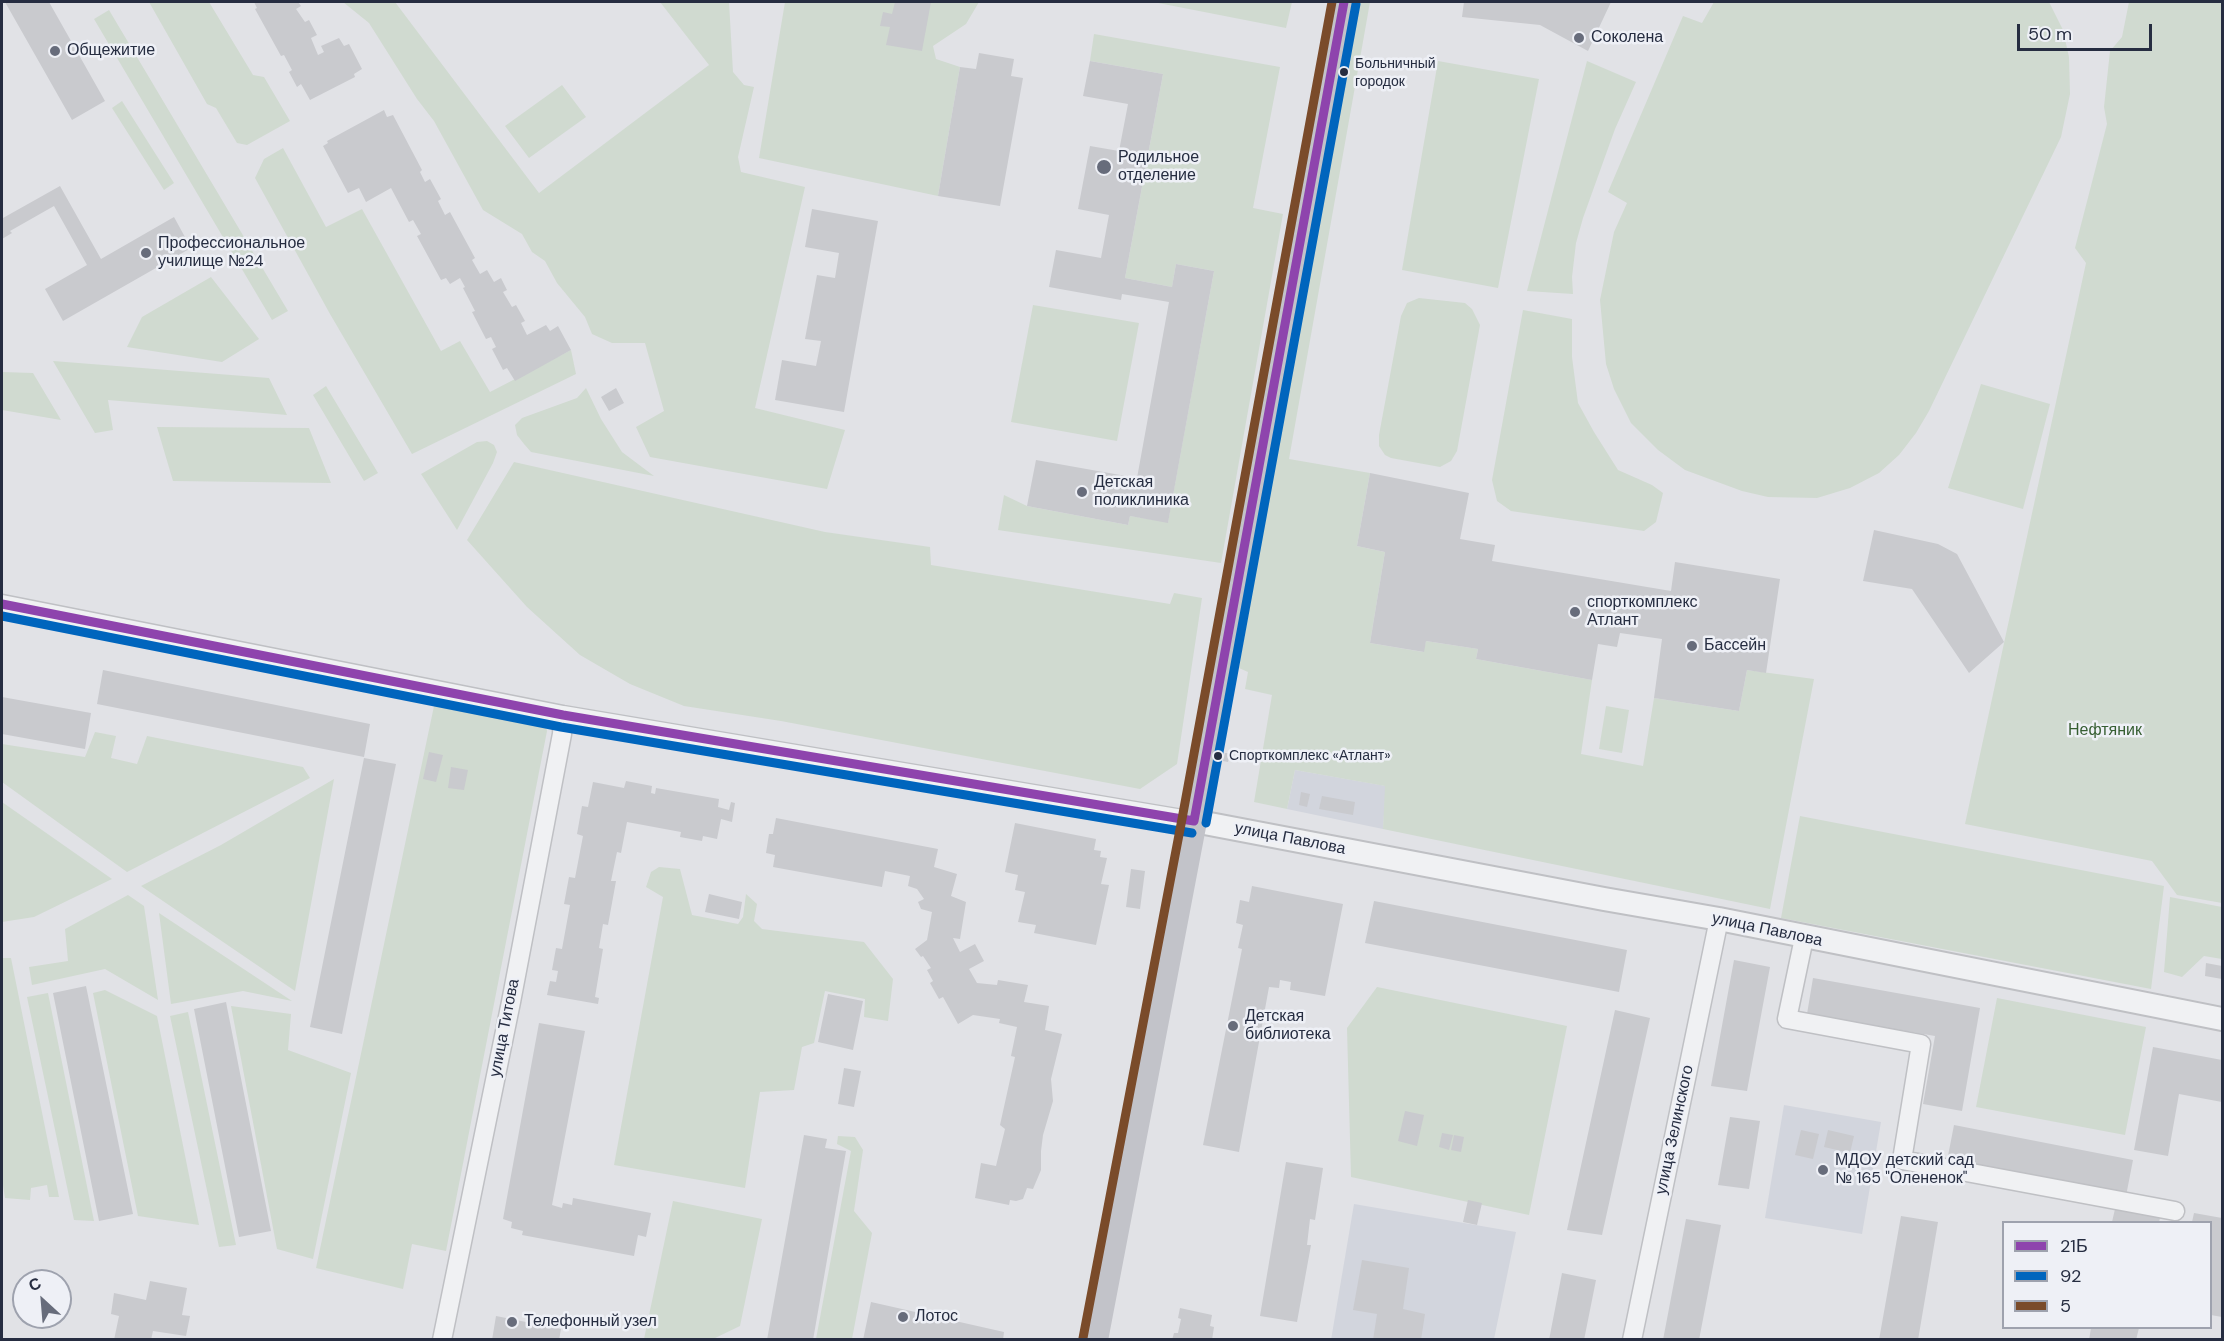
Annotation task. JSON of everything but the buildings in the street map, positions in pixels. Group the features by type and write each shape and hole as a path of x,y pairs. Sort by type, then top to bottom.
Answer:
{"main road":[{"path":"1095,1340 1194,820 1344,2"}],"street":[{"name":"улица Павлова","path":"2,604 563,715 1194,820 1719,920 2223,1020"},
{"name":"улица Титова","path":"442,1340 513,990 562,734 563,715"},
{"name":"улица Зелинского","path":"1632,1340 1719,920"},
{"path":"1804,938 1787,1019 1921,1044 1902,1160 2175,1211"}],"shaded area":[{"path":"1295,770 1386,786 1383,829 1287,809"},
{"name":"МДОУ детский сад № 165 \"Олененок\"","path":"1784,1105 1881,1122 1862,1234 1765,1218"},
{"path":"1354,1204 1516,1232 1494,1339 1331,1340"}],"green space":[{"path":"149,2 209,2 253,75 264,77 290,121 247,145 237,143 216,108 207,104"},
{"path":"343,2 395,2 539,193 709,65 660,2 729,2 733,72 744,85 754,87 738,157 741,172 805,187 755,408 845,430 827,489 650,457 636,427 664,411 645,343 612,343 592,334 585,317 557,283 545,261 532,252 522,234 483,210 434,121 417,99 369,23"},
{"path":"785,2 979,2 966,24 933,46 936,59 960,67 938,196 759,158"},
{"path":"1153,2 1292,2 1286,28"},
{"path":"1354,2 1370,2 1289,459 1370,473 1357,546 1385,552 1370,643 1423,652 1426,641 1478,649 1476,659 1592,680 1581,754 1643,766 1654,698 1739,711 1747,670 1814,679 1770,909 1383,829 1385,786 1295,770 1287,809 1254,802 1272,695 1245,689 1248,672 1239,668"},
{"path":"1714,2 2049,2 2063,30 2069,57 2070,94 2061,137 1929,411 1899,455 1879,473 1850,488 1817,498 1768,497 1742,491 1685,470 1658,450 1631,423 1614,389 1606,364 1600,300 1614,232 1627,203 1608,192 1683,16 1702,23"},
{"name":"Нефтяник","path":"2129,2 2222,2 2222,903 2177,895 2152,861 1965,824 2086,263 2075,248 2107,124 2104,107 2110,51 2122,37"},
{"path":"109,10 288,311 272,320 94,19"},
{"path":"1094,34 1280,67 1253,208 1283,214 1221,563 998,530 1004,495 1027,506 1128,525 1130,516 1168,522 1214,271 1176,264 1172,287 1125,278 1163,74 1090,61"},
{"path":"1438,61 1539,79 1498,288 1402,270"},
{"path":"1587,61 1636,82 1615,129 1583,218 1576,243 1572,277 1573,294 1527,291"},
{"path":"562,85 586,117 529,158 505,126"},
{"path":"122,101 174,183 164,190 112,108"},
{"path":"283,148 326,227 362,209 441,351 460,341 490,392 571,350 576,374 412,454 330,314 255,178 264,159"},
{"path":"211,277 259,339 222,362 127,347 142,317"},
{"path":"1419,298 1465,303 1472,309 1480,325 1457,451 1451,461 1440,467 1391,458 1385,455 1379,446 1379,435 1401,316 1407,303"},
{"path":"1033,305 1139,323 1117,441 1011,422"},
{"path":"1523,310 1572,319 1572,357 1578,403 1618,470 1652,485 1663,493 1656,522 1644,531 1511,511 1497,501 1492,480"},
{"path":"53,361 269,378 287,415 108,400 113,430 95,433"},
{"path":"2,372 33,373 61,420 2,410"},
{"path":"1981,384 2050,404 2023,509 1948,488"},
{"path":"326,386 378,473 364,481 313,395"},
{"path":"586,388 601,419 622,452 654,476 531,452 517,435 515,425 522,418 577,398"},
{"path":"157,427 309,428 331,483 173,481"},
{"path":"487,441 494,445 497,452 457,530 421,474 477,442"},
{"path":"514,462 825,532 930,547 931,565 1170,604 1174,593 1202,598 1177,764 1140,789 781,721 684,706 630,684 580,655 527,607 467,540"},
{"path":"434,706 546,727 547,731 446,1251 412,1244 403,1289 316,1268"},
{"path":"1606,706 1629,710 1622,753 1599,749"},
{"path":"95,732 116,736 111,758 137,764 147,736 303,767 310,778 127,872 2,782 2,744 85,757"},
{"path":"334,779 295,991 141,886 221,845"},
{"path":"2,802 112,879 34,917 2,922"},
{"path":"1800,816 2164,886 2151,989 1781,918"},
{"path":"659,867 680,869 692,915 738,924 743,917 746,894 757,904 754,921 762,929 864,942 893,979 888,1021 864,1017 865,999 825,991 814,1043 802,1047 794,1090 760,1092 745,1188 614,1165 663,897 646,887 651,872"},
{"path":"128,895 144,906 158,1000 105,969 32,985 29,967 68,961 65,929"},
{"path":"2170,897 2222,907 2222,959 2204,956 2182,977 2164,972"},
{"path":"159,913 292,1001 243,991 171,1004"},
{"path":"2,958 11,958 59,1197 49,1197 47,1185 31,1188 30,1200 5,1198 2,1179"},
{"path":"1377,987 1567,1026 1529,1215 1351,1177 1347,1028"},
{"path":"105,990 157,1016 199,1225 138,1216 93,993"},
{"path":"48,993 94,1221 74,1220 27,997"},
{"path":"1997,998 2146,1027 2125,1135 1976,1107"},
{"path":"231,1006 291,1014 288,1050 351,1073 313,1259 277,1249"},
{"path":"188,1012 236,1245 219,1247 170,1016"},
{"path":"838,1136 855,1137 863,1150 854,1211 872,1233 852,1339 816,1339 851,1151 837,1144"},
{"path":"673,1201 762,1219 740,1326 713,1339 644,1339"}],"transit line":[{"name":"5","path":"1083,1338 1182,819 1332,2"},
{"name":"21Б","path":"1194,821 1344,2"},
{"name":"92","path":"1206,823 1356,4"},
{"name":"21Б","path":"2,604 563,715 1194,821"},
{"name":"92","path":"2,616 561,727 1192,833"}],"place":[{"name":"Соколена","path":"1579,38"},
{"name":"Общежитие","path":"55,51"},
{"name":"Больничный городок","path":"1344,72"},
{"name":"Родильное отделение","path":"1104,167"},
{"name":"Профессиональное училище №24","path":"146,253"},
{"name":"Детская поликлиника","path":"1082,492"},
{"name":"спорткомплекс Атлант","path":"1575,612"},
{"name":"Бассейн","path":"1692,646"},
{"name":"Спорткомплекс «Атлант»","path":"1218,756"},
{"name":"Детская библиотека","path":"1233,1026"},
{"name":"МДОУ детский сад № 165 \"Олененок\"","path":"1823,1170"},
{"name":"Лотос","path":"903,1317"},
{"name":"Телефонный узел","path":"512,1322"}]}
